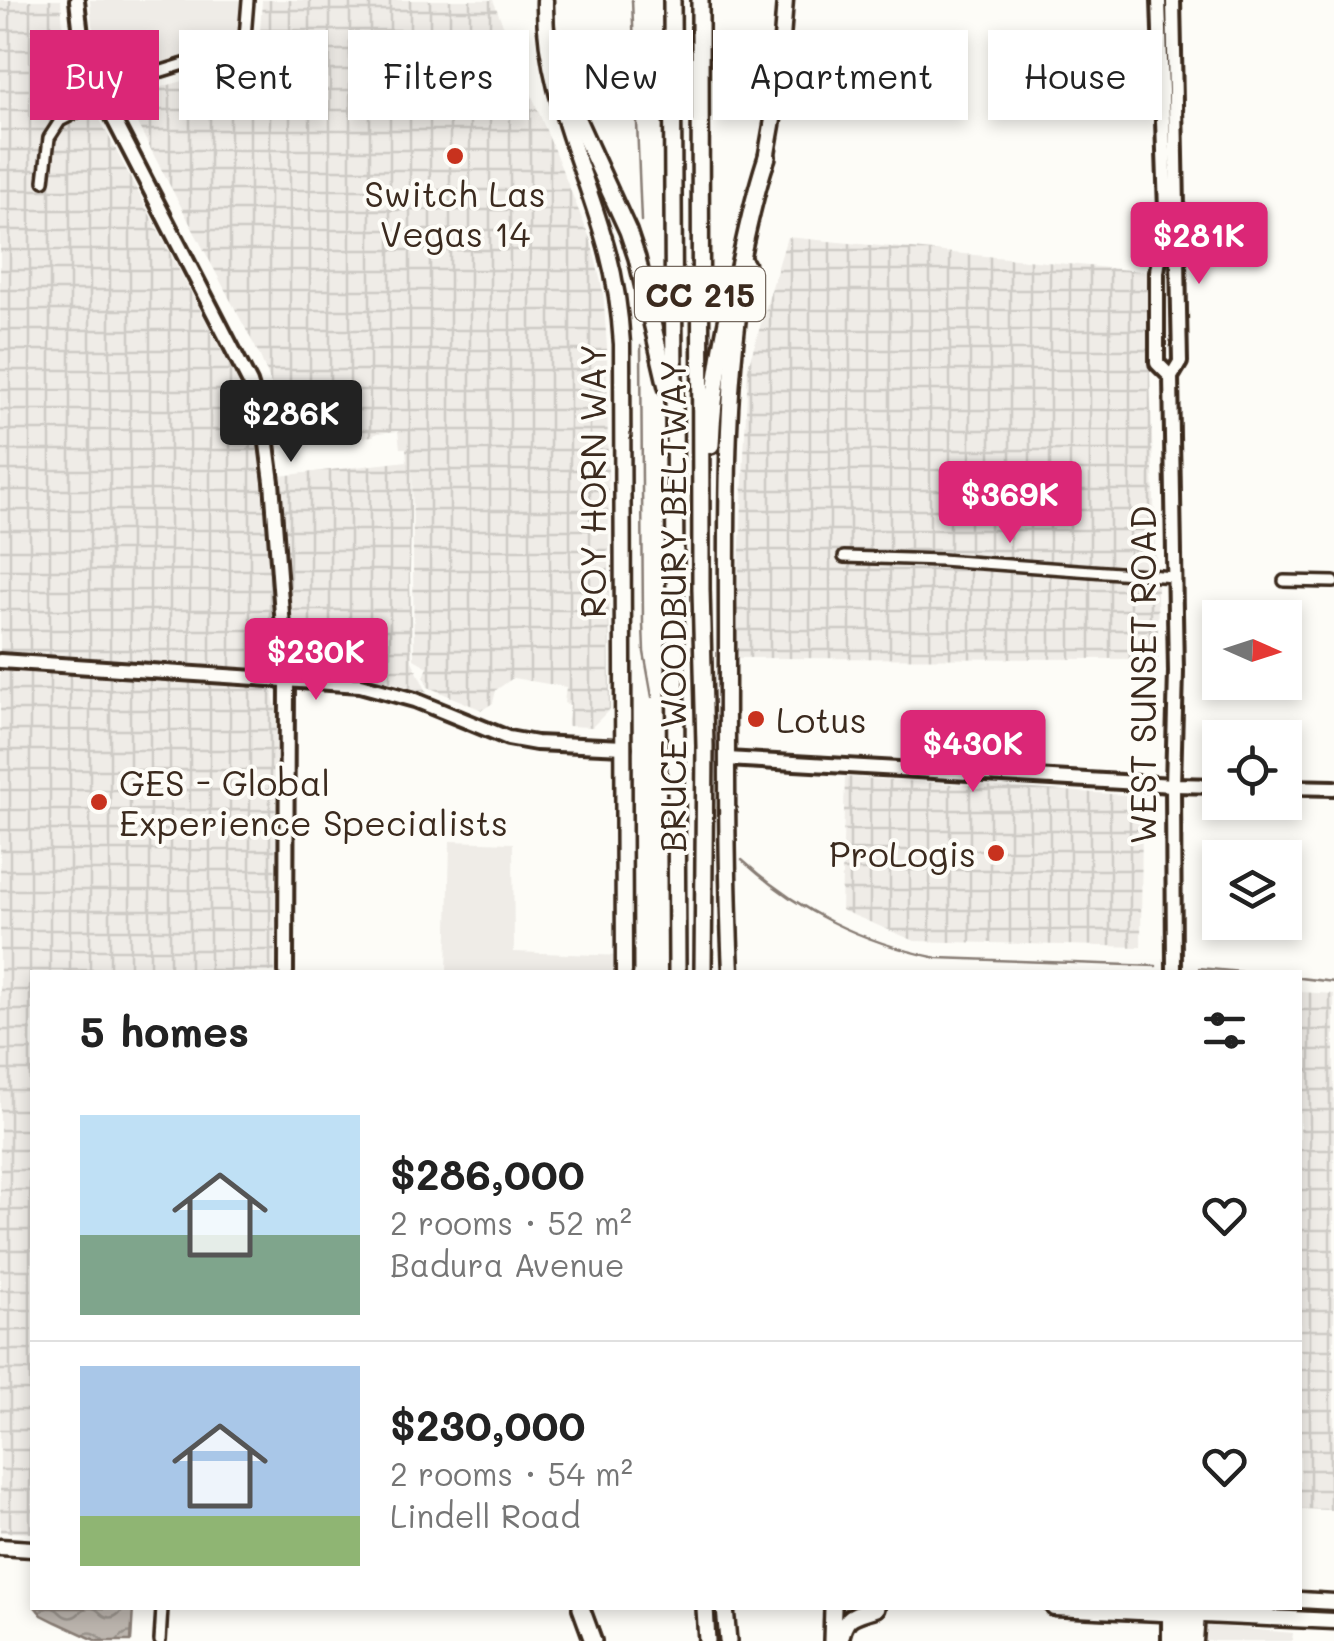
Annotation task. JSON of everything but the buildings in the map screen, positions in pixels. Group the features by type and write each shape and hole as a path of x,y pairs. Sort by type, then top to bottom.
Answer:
{"highway":[{"name":"BRUCE WOODBURY BELTWAY","path":"672,0 675,970"},
{"name":"BRUCE WOODBURY BELTWAY","path":"700,0 703,970"},
{"path":"576,120 637,258 673,410"},
{"path":"701,588 707,557 711,424 717,372 757,185 767,157"},
{"path":"582,1610 594,1641"},
{"path":"591,1610 594,1641"},
{"path":"832,1641 834,1610"},
{"path":"840,1641 849,1618 871,1610"},
{"path":"726,1614 728,1641"}],"main road":[{"path":"77,0 80,30"},
{"name":"ROY HORN WAY","path":"545,0 549,52"},
{"path":"731,970 727,465 732,370 744,275 778,90 785,0"},
{"path":"783,18 792,0"},
{"name":"WEST SUNSET ROAD","path":"1159,0 1166,211 1157,272 1158,362 1171,377"},
{"name":"WEST SUNSET ROAD","path":"1173,0 1180,362 1171,377 1176,672 1174,970"},
{"path":"113,120 250,383 266,436 286,680 286,970"},
{"name":"ROY HORN WAY","path":"566,120 609,254 622,344 624,970"},
{"path":"0,661 360,685 415,700 508,738 624,747"},
{"path":"727,759 1202,786"},
{"path":"1302,787 1334,788"},
{"path":"0,1547 30,1549"},
{"path":"1302,1600 1334,1602"},
{"path":"1139,1610 1334,1621"},
{"path":"1169,1641 1182,1611"},
{"path":"1178,1641 1182,1611"},
{"path":"1182,1611 1187,1641"},
{"path":"1182,1611 1195,1641"}],"street":[{"path":"159,72 244,50 248,0"},
{"path":"44,181 46,151 55,126 63,120"},
{"path":"844,557 1174,577"},
{"path":"1284,581 1334,582"},
{"path":"160,1641 162,1610"}],"shaded area":[{"path":"0,0 61,0 64,30 30,30 30,120 100,120 238,382 255,435 262,478 407,461 406,448 400,448 398,431 297,444 286,435 260,356 135,120 159,120 159,88 179,82 179,120 328,120 328,30 260,30 262,0 493,0 505,30 348,30 348,120 529,120 529,89 591,241 603,291 607,347 610,709 592,727 567,726 570,705 564,703 566,687 513,678 496,690 493,703 482,710 428,687 424,677 428,667 414,659 412,462 412,661 427,692 364,675 266,663 276,709 275,970 30,970 30,1533 0,1532"},
{"path":"90,0 241,0 239,30 179,30 179,60 159,65 159,30 94,30"},
{"path":"787,237 1150,272 1159,659 735,658 748,367"},
{"path":"845,777 1142,796 1141,947 915,941 841,910"},
{"path":"450,841 513,843 514,952 624,956 624,970 447,970"},
{"path":"1302,992 1334,994 1334,1510 1302,1509"},
{"path":"1202,1628 1293,1633 1292,1641 1199,1641"}],"water":[{"path":"38,1610 133,1610 131,1641 97,1641"}],"waterway":[{"path":"632,0 641,221"},
{"path":"641,346 643,624 652,697"},
{"path":"742,860 809,910 857,934 909,951 937,958 1156,966"},
{"path":"1199,968 1220,970"},
{"path":"1302,978 1334,982"}],"place":[{"name":"Switch Las Vegas 14","path":"455,156"},
{"name":"Lotus","path":"756,719"},
{"name":"GES - Global Experience Specialists","path":"99,802"},
{"name":"ProLogis","path":"996,853"}]}
